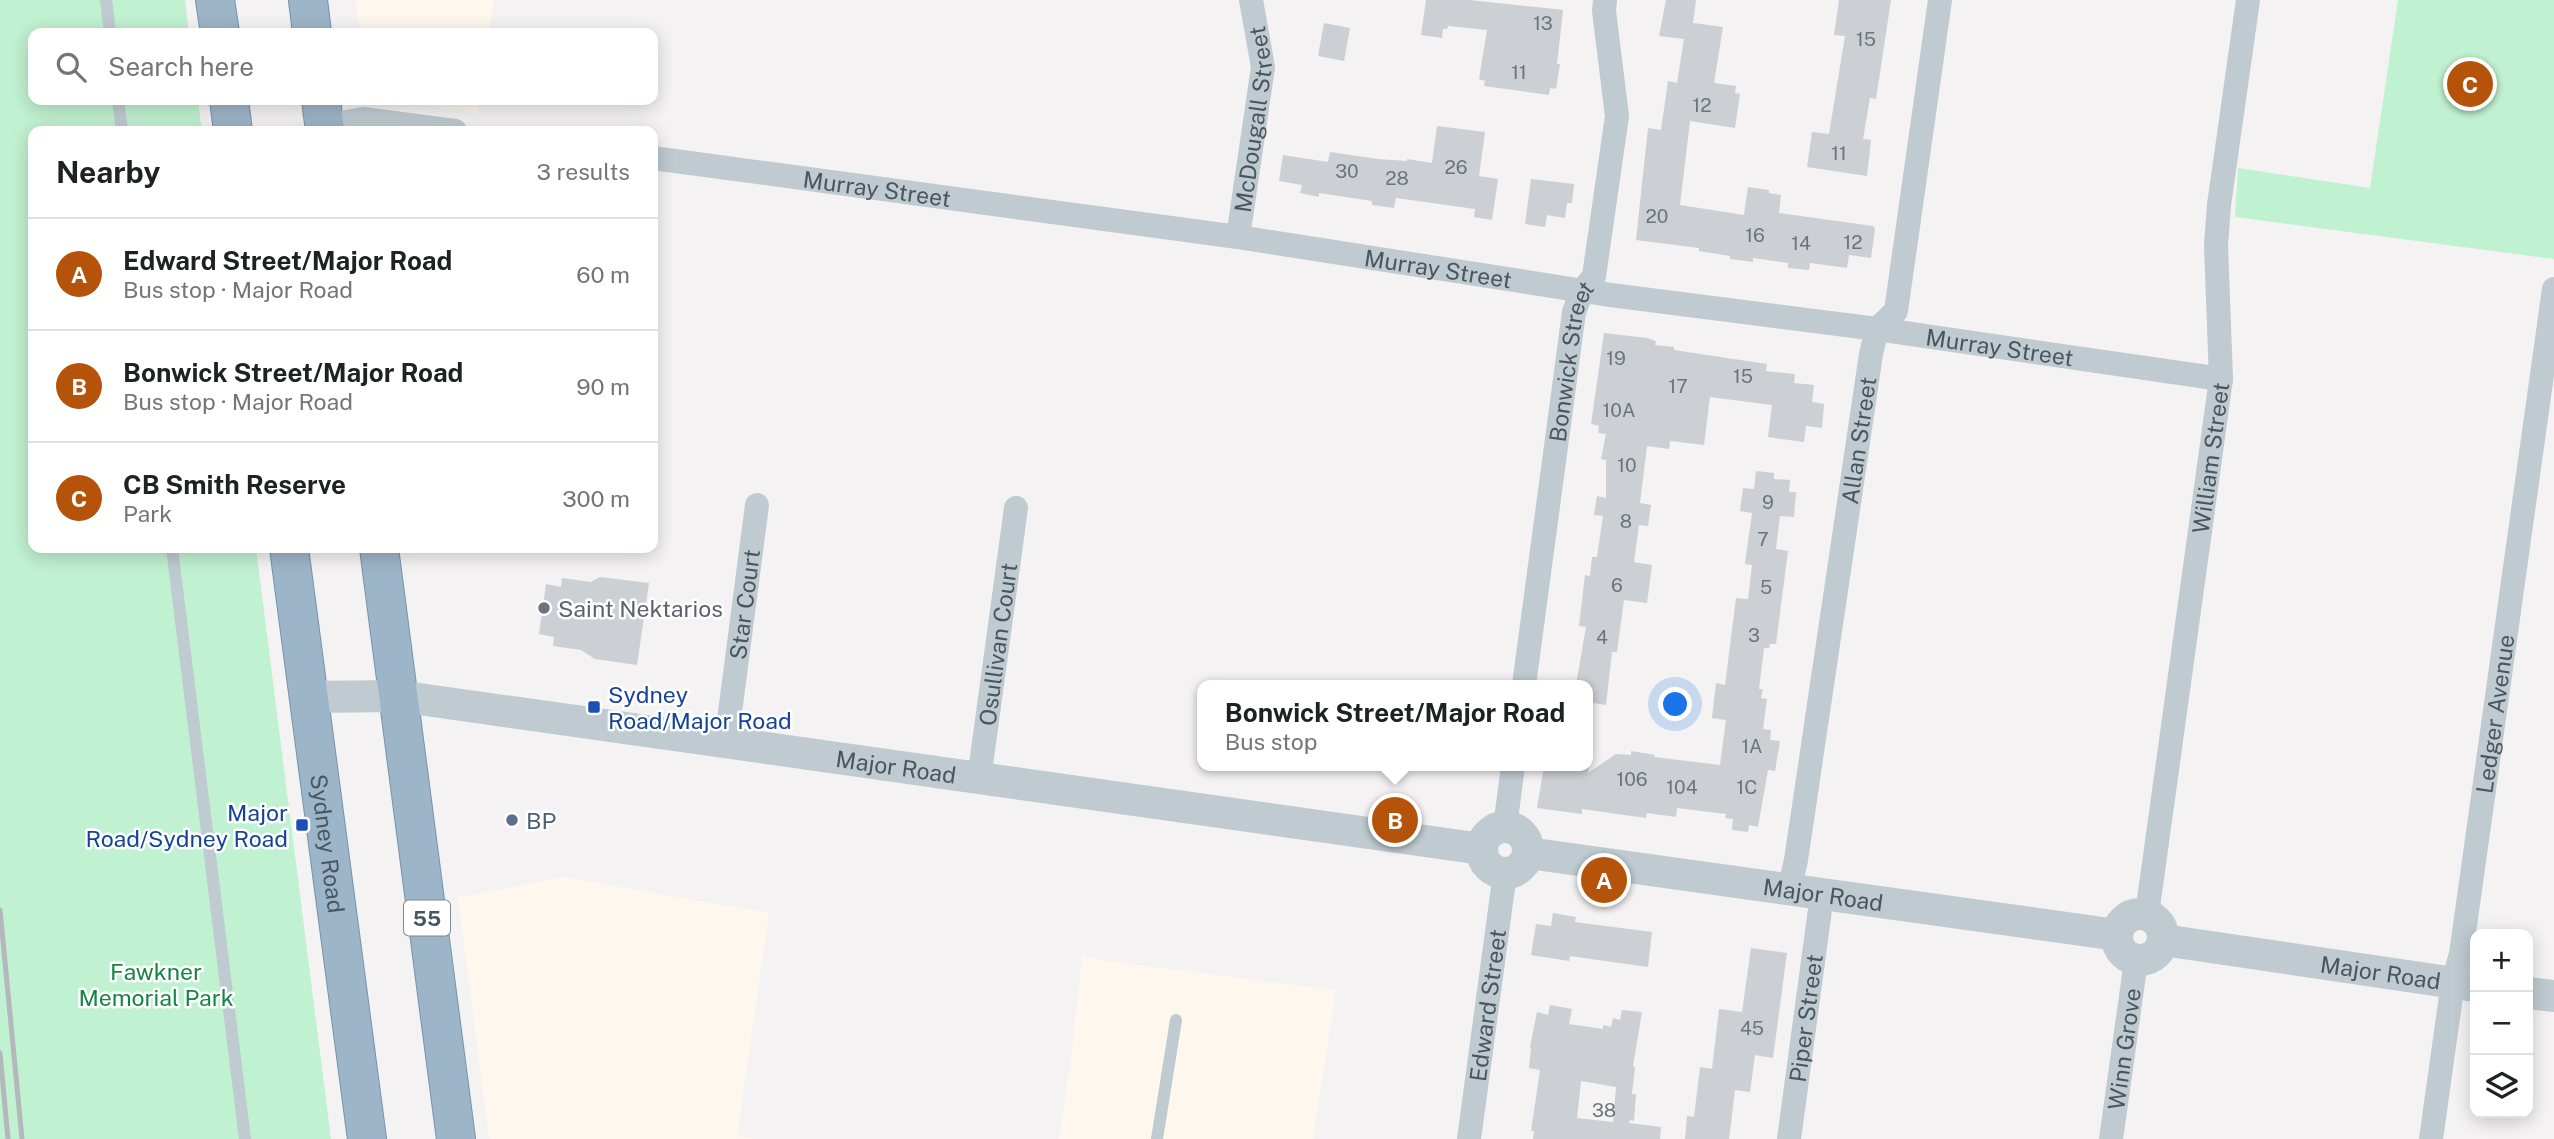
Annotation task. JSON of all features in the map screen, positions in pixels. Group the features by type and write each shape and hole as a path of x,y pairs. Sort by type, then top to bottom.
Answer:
{"highway":[{"path":"215,0 219,28"},
{"path":"308,0 311,28"},
{"path":"230,105 232,126"},
{"name":"Sydney Road","path":"290,553 367,1139"},
{"name":"55","path":"380,553 456,1139"}],"street":[{"name":"McDougall Street","path":"1238,237 1263,67 1251,0"},
{"name":"Bonwick Street","path":"1525,680 1574,312 1583,290 1594,276 1617,116 1604,11 1605,0"},
{"name":"Allan Street","path":"1789,890 1798,847 1871,354 1877,329 1896,311 1940,0"},
{"name":"William Street","path":"2145,915 2221,379 2216,245 2219,205 2248,0"},
{"path":"323,119 363,120 413,126"},
{"name":"Murray Street","path":"658,159 1238,237 1583,290 2221,379"},
{"name":"Ledger Avenue","path":"2431,1139 2464,984 2461,954 2554,289"},
{"name":"Star Court","path":"726,743 757,505"},
{"name":"Osullivan Court","path":"979,779 1016,508"},
{"name":"Major Road","path":"309,698 398,696 1482,849"},
{"path":"1505,827 1512,771"},
{"path":"1498,828 1512,828 1526,840 1516,863 1491,869 1482,849 1486,836 1498,828"},
{"name":"Major Road","path":"1516,863 1789,890 2125,947"},
{"name":"Edward Street","path":"1469,1139 1516,863"},
{"name":"Piper Street","path":"1789,1139 1822,895"},
{"path":"2135,914 2145,915 2158,922 2163,940 2158,953 2142,961 2125,947 2119,925 2135,914"},
{"name":"Major Road","path":"2163,940 2464,984"},
{"name":"Winn Grove","path":"2111,1139 2134,968 2125,947"},
{"path":"2533,994 2554,996"}],"lane":[{"path":"106,0 109,28"},
{"path":"119,105 121,126"},
{"path":"173,553 244,1139"},
{"path":"1157,1139 1176,1020"}],"shaded area":[{"path":"355,0 494,0 490,28 359,28"},
{"path":"421,105 479,105 478,113"},
{"path":"563,877 769,913 737,1136 756,1139 489,1139 458,898"},
{"path":"1082,955 1106,961 1336,990 1313,1139 1059,1139"}],"green space":[{"name":"Fawkner Memorial Park","path":"0,0 185,0 188,28 28,28 28,105 199,105 201,126 28,126 28,553 257,553 331,1139 0,1139"},
{"path":"2398,0 2554,0 2554,259 2235,217 2238,168 2370,188"}],"building":[{"path":"1426,0 1469,0 1563,10 1556,89 1550,88 1549,95 1484,86 1485,81 1479,79 1487,30 1448,26 1443,29 1442,38 1421,35"},
{"path":"1666,0 1696,0 1693,23 1723,27 1714,83 1736,86 1735,93 1740,94 1735,128 1690,121 1680,205 1744,215 1748,187 1769,190 1769,193 1781,195 1779,213 1873,226 1875,229 1871,258 1849,255 1847,268 1810,263 1809,270 1788,268 1788,263 1753,258 1753,262 1730,259 1730,256 1699,251 1699,248 1636,240 1648,128 1661,130 1668,81 1677,83 1684,39 1659,36"},
{"path":"1839,0 1891,0 1876,99 1870,98 1863,139 1871,140 1867,176 1807,167 1812,132 1829,134 1845,36 1834,35"},
{"path":"1324,23 1350,28 1344,61 1318,56"},
{"path":"1437,126 1485,132 1479,176 1498,179 1492,220 1474,217 1475,209 1396,198 1394,208 1372,205 1372,201 1319,193 1319,197 1300,193 1302,185 1279,181 1283,155 1328,162 1330,152 1432,163"},
{"path":"1531,179 1574,184 1572,203 1567,203 1565,218 1547,215 1545,227 1525,224"},
{"path":"1604,333 1647,338 1656,341 1655,345 1674,347 1674,350 1767,364 1766,371 1795,374 1794,383 1814,385 1812,402 1824,404 1822,428 1806,426 1804,442 1768,437 1772,405 1710,397 1704,445 1670,441 1669,449 1647,446 1640,503 1651,505 1648,526 1639,525 1634,562 1652,565 1647,603 1624,600 1617,652 1612,652 1606,705 1593,703 1593,680 1577,680 1586,627 1579,626 1585,575 1590,576 1592,557 1597,557 1603,516 1594,515 1597,496 1606,498 1606,460 1601,459 1606,434 1598,433 1599,426 1591,424"},
{"path":"1756,471 1774,473 1774,479 1790,480 1789,492 1796,492 1794,517 1780,516 1776,549 1788,551 1776,644 1764,648 1759,689 1763,689 1761,698 1767,699 1763,729 1771,730 1770,740 1780,741 1775,771 1768,770 1758,827 1749,825 1748,832 1732,830 1733,819 1725,818 1726,814 1677,808 1676,817 1647,813 1646,818 1582,809 1582,814 1537,808 1543,771 1588,773 1616,754 1631,755 1631,751 1655,755 1654,757 1720,765 1726,720 1712,718 1716,683 1725,685 1736,598 1748,599 1752,565 1745,564 1752,513 1740,511 1743,488 1754,489"},
{"path":"600,577 649,583 637,665 595,659 581,650 553,646 554,637 539,634 546,584 561,587 562,578 591,582"},
{"path":"1553,913 1576,917 1575,922 1652,932 1648,967 1570,956 1569,961 1531,955 1536,924 1551,926"},
{"path":"1751,948 1787,953 1773,1058 1755,1055 1750,1092 1735,1090 1729,1139 1685,1139 1687,1116 1694,1117 1700,1067 1712,1069 1719,1009 1742,1012"},
{"path":"1550,1005 1572,1009 1569,1024 1603,1029 1603,1025 1611,1027 1613,1018 1620,1020 1622,1010 1642,1012 1633,1066 1632,1094 1636,1094 1634,1121 1630,1120 1629,1123 1661,1127 1660,1139 1533,1139 1534,1131 1531,1131 1540,1070 1529,1068 1530,1047 1537,1012 1548,1015","holes":["1581,1081 1616,1087 1613,1122 1577,1118"]}],"railway":[{"path":"0,910 22,1139"},
{"path":"0,1053 8,1139"}],"place":[{"name":"CB Smith Reserve","path":"2470,84"},
{"name":"Saint Nektarios","path":"544,608"},
{"name":"Sydney Road/Major Road","path":"594,707"},
{"name":"BP","path":"512,820"},
{"name":"Bonwick Street/Major Road","path":"1395,820"},
{"name":"Major Road/Sydney Road","path":"302,825"},
{"name":"Edward Street/Major Road","path":"1604,880"}]}
